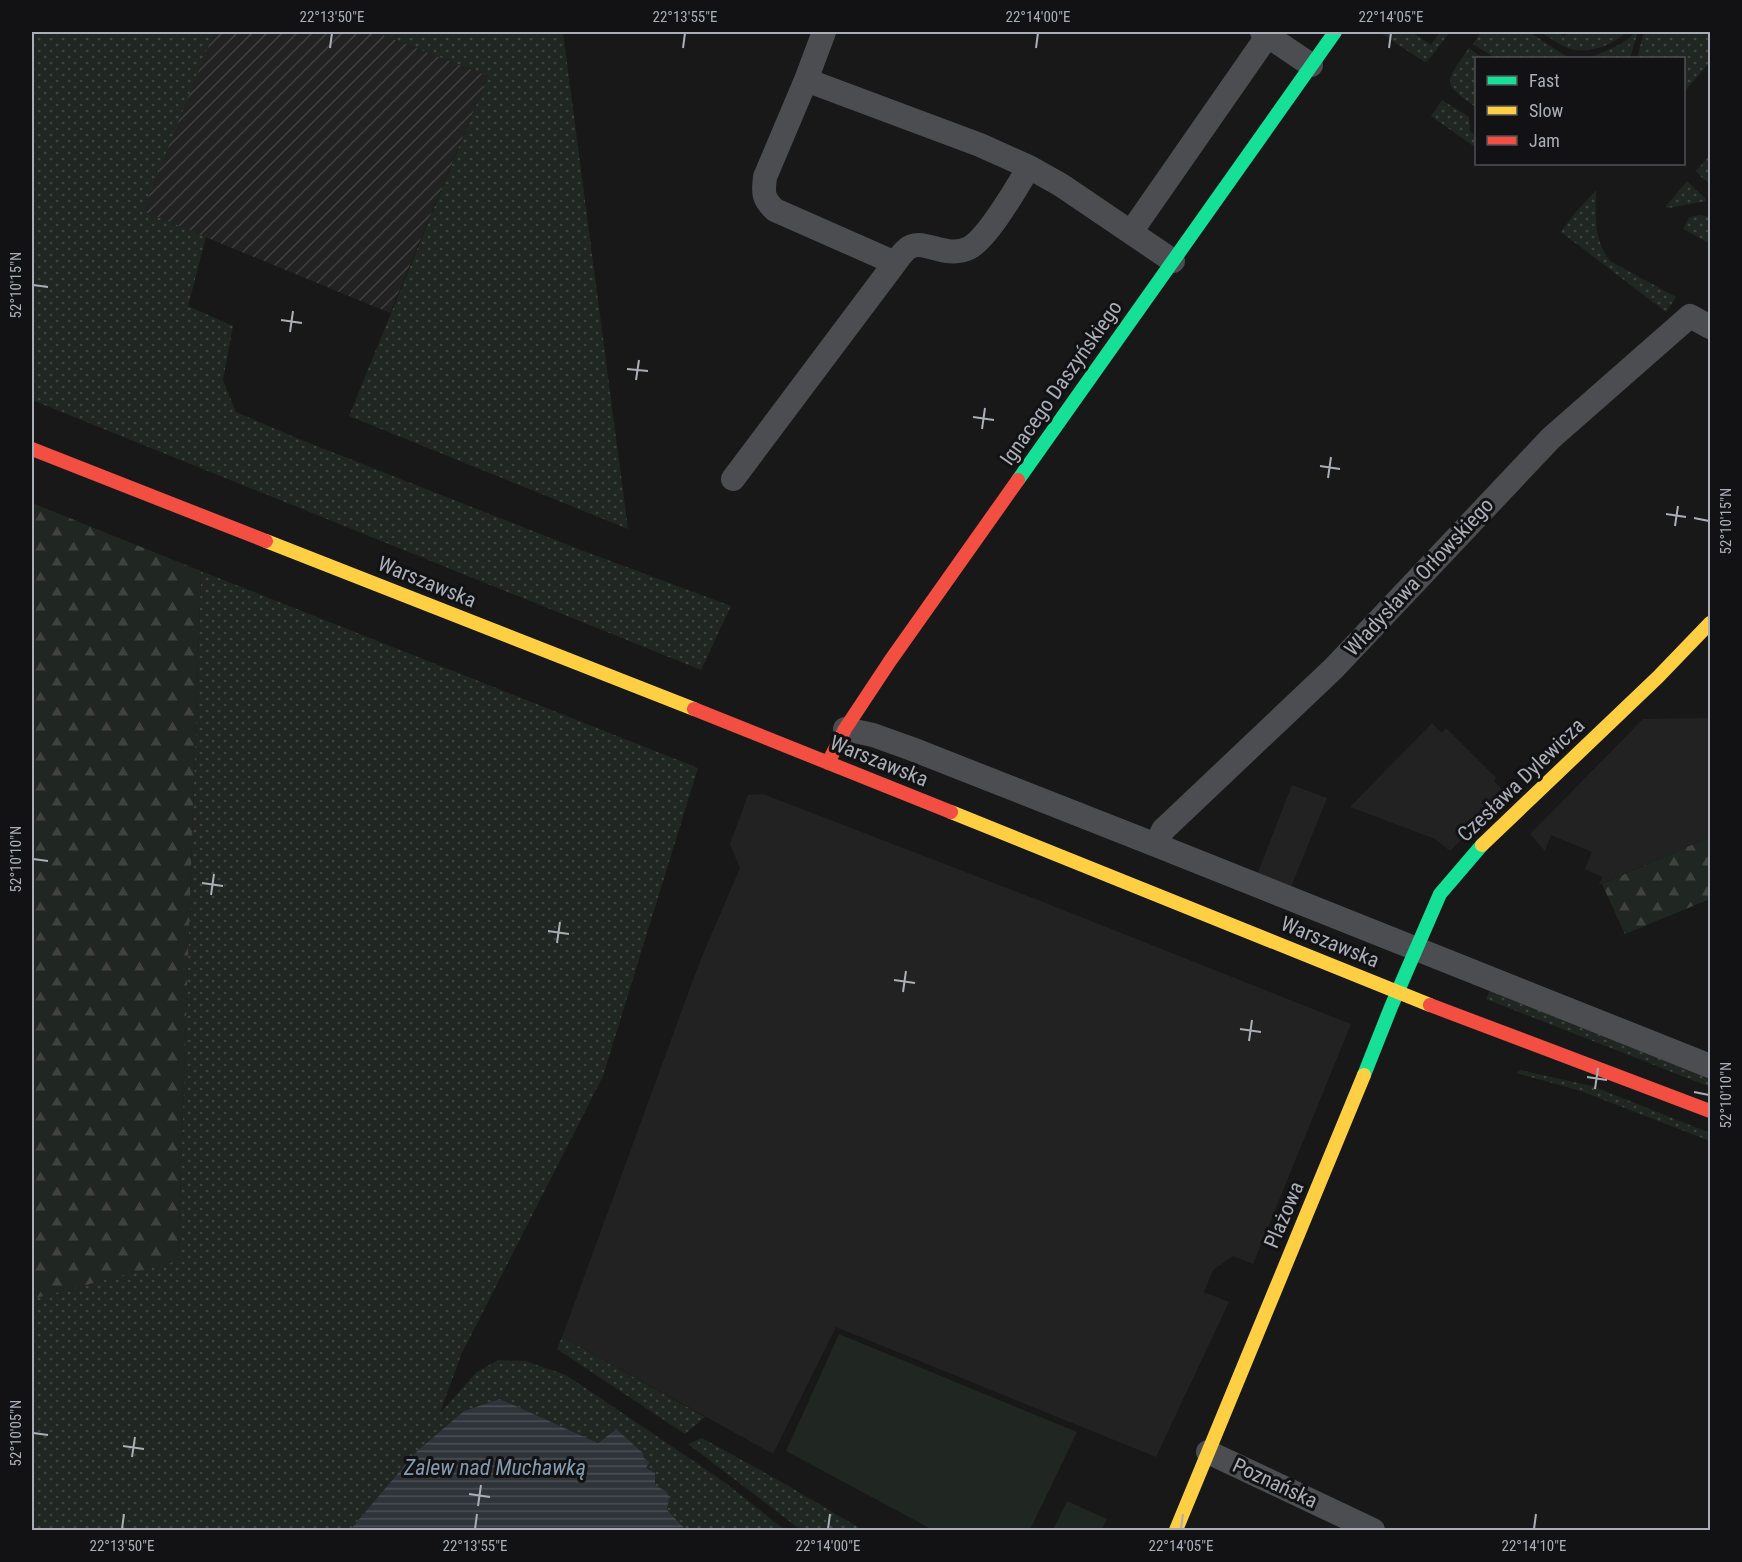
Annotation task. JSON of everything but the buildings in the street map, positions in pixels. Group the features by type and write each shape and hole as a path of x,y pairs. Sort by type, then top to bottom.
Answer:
{"street":[{"path":"824,32 765,177 766,202 775,210 895,263"},
{"name":"Ignacego Daszyńskiego","path":"828,763 845,729 890,661 1335,32"},
{"path":"1131,232 1265,34 1311,66"},
{"path":"806,80 980,145 1029,167 1061,185 1173,261"},
{"path":"733,479 907,248 924,245 945,252 970,247 980,240 1029,167"},
{"name":"Władysława Orłowskiego","path":"1156,845 1163,830 1334,668 1551,438 1700,322"},
{"name":"Warszawska","path":"32,449 828,763 1397,992 1710,1111"},
{"name":"Czesława Dylewicza","path":"1397,992 1440,894 1476,851 1658,677 1710,623"},
{"path":"845,729 873,735 912,749 1710,1066"},
{"name":"Plażowa","path":"1176,1530 1347,1119 1397,992"},
{"name":"Poznańska","path":"1208,1452 1373,1530"}],"shaded area":[{"path":"214,32 375,32 488,76 390,313 142,211"},
{"path":"1710,718 1710,837 1599,885 1602,877 1585,869 1592,852 1551,835 1545,851 1530,834 1643,719"},
{"path":"1432,723 1442,733 1446,728 1496,778 1494,781 1506,794 1450,851 1435,839 1350,807"},
{"path":"1292,785 1327,798 1291,887 1257,875"},
{"path":"763,794 1351,1024 1253,1264 1233,1256 1213,1270 1204,1292 1229,1302 1156,1457 836,1327 773,1454 562,1337 700,961 740,868 730,844 748,795"}],"green space":[{"path":"32,32 214,32 143,211 206,237 188,306 233,326 223,380 236,412 581,550 731,606 701,670 32,400"},
{"path":"375,32 563,32 628,529 349,416 488,76"},
{"path":"1379,32 1412,32 1431,45 1440,32 1450,32 1427,62"},
{"path":"1481,32 1529,32 1567,57 1493,57 1473,44"},
{"path":"1541,32 1557,32 1564,36 1568,32 1627,32 1614,42 1598,48 1573,50"},
{"path":"1638,32 1630,57 1592,57 1621,43"},
{"path":"1644,32 1710,32 1710,62 1685,91 1685,57 1637,57"},
{"path":"1469,48 1482,57 1475,57 1475,106 1452,87 1450,81 1455,68"},
{"path":"1442,100 1469,117 1470,131 1475,134 1475,147 1431,116"},
{"path":"1710,155 1710,182 1708,182 1696,171"},
{"path":"1687,181 1706,201 1665,207"},
{"path":"1596,190 1598,236 1610,261 1676,297 1666,312 1561,232"},
{"path":"1701,215 1710,217 1710,236 1707,242 1683,229 1689,217"},
{"path":"32,503 201,571 178,1261 32,1299"},
{"path":"201,571 698,768 603,1076 461,1355 440,1413 477,1372 498,1360 525,1361 566,1375 723,1481 785,1530 686,1530 667,1510 669,1499 655,1485 646,1468 643,1453 615,1429 598,1443 500,1399 416,1452 350,1530 32,1530 32,1299 178,1260"},
{"path":"1710,837 1710,899 1625,934 1602,884"},
{"path":"1491,987 1710,1073 1710,1087 1486,999"},
{"path":"1520,1070 1592,1086 1710,1133 1710,1141 1578,1090 1516,1073"},
{"path":"839,1334 1077,1432 1030,1530 933,1530 786,1451"},
{"path":"562,1337 705,1417 685,1434 557,1349"},
{"path":"702,1438 863,1530 801,1530 688,1444"},
{"path":"1067,1501 1107,1519 1102,1530 1053,1530"}],"water":[{"name":"Zalew nad Muchawką","path":"500,1399 598,1443 616,1429 643,1453 644,1458 649,1462 646,1468 655,1473 655,1485 667,1492 669,1499 667,1510 686,1530 350,1530 416,1452 464,1411"}],"traffic: fast":[{"path":"1018,480 1335,32"},
{"path":"1364,1075 1440,894 1482,845"}],"traffic: slow":[{"path":"266,541 694,709"},
{"path":"1482,845 1658,677 1710,623"},
{"path":"951,812 1430,1005"},
{"path":"1176,1530 1364,1075"}],"traffic: jam":[{"path":"32,449 266,541"},
{"path":"828,763 845,729 890,661 1018,480"},
{"path":"694,709 951,812"},
{"path":"1430,1005 1710,1111"}]}
